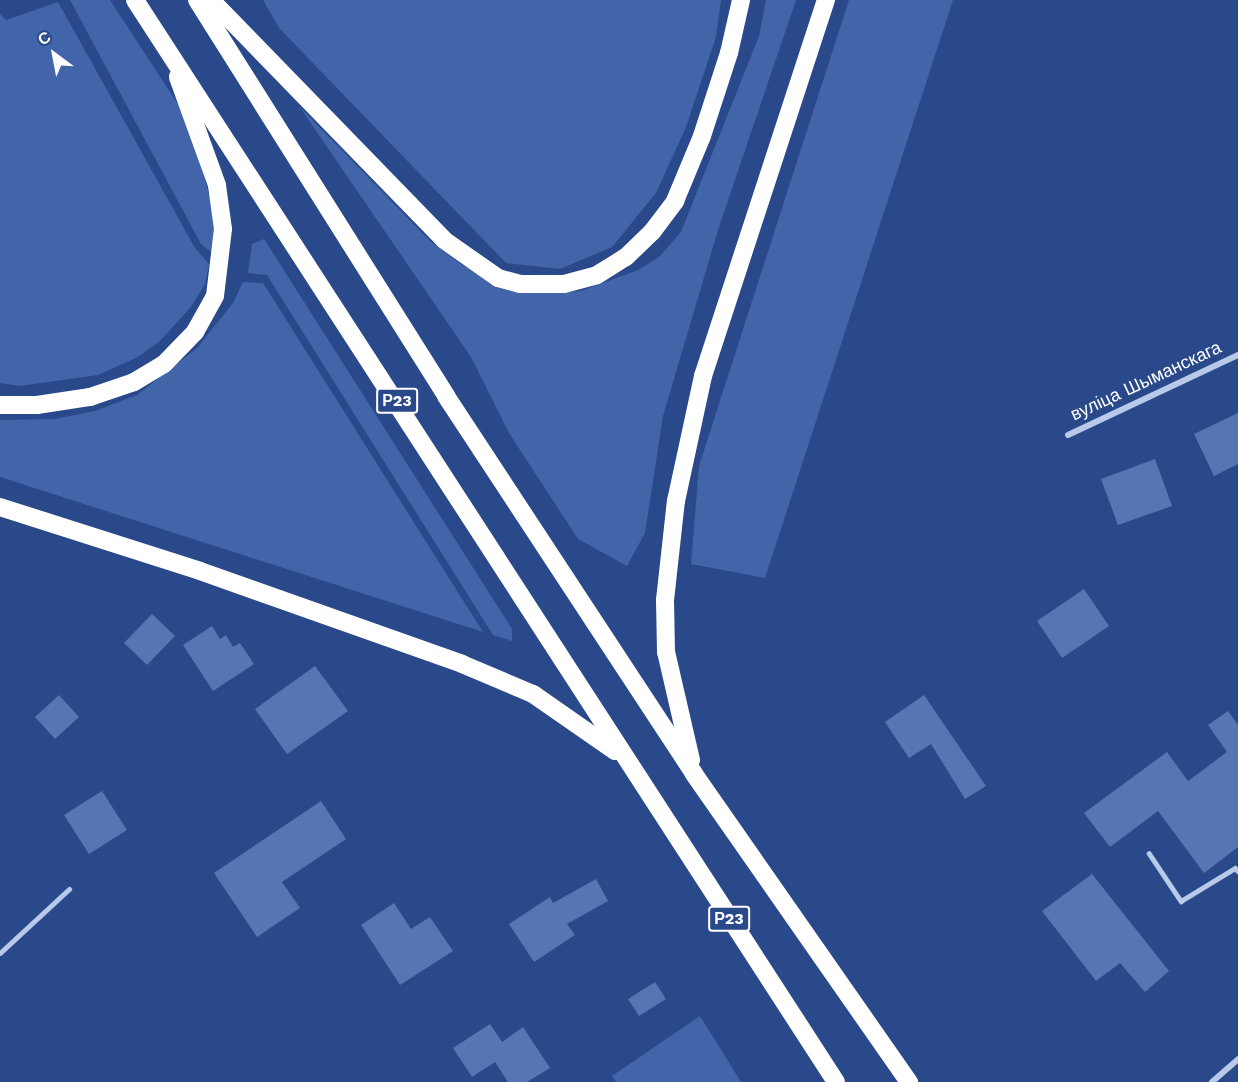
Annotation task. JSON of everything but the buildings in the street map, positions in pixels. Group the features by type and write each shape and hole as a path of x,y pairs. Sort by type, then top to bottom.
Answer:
{"highway":[{"name":"Р23","path":"135,0 622,755 836,1082"},
{"name":"Р23","path":"197,0 377,291 694,774 909,1082"},
{"path":"211,0 444,240 498,279 520,285 564,284 597,275 626,257 652,232 675,201 702,136 729,53 741,0"},
{"name":"Р23","path":"694,774 666,652 665,600 676,501 703,376 826,0"},
{"name":"Р23","path":"0,405 37,405 90,397 134,382 164,364 195,332 215,296 223,229 217,185 169,50"},
{"name":"Р23","path":"0,507 200,571 462,664 533,694 622,755"}],"street":[{"name":"вуліца Шыманскага","path":"1068,435 1238,355"},
{"path":"1212,1082 1238,1059"}],"lane":[{"path":"1149,853 1181,901 1235,868 1238,871"},
{"path":"0,953 69,889"}],"shaded area":[{"path":"70,0 110,0 187,118 213,208 215,240 211,252 201,244"},
{"path":"263,0 721,0 716,37 686,127 656,193 612,247 560,269 506,263 279,28"},
{"path":"766,0 796,0 718,230 663,416 645,533 627,566 578,539 509,433 471,357 299,106 430,241 459,263 488,279 549,293 581,291 638,270 659,257 681,232 759,36"},
{"path":"849,0 953,0 765,578 691,564 699,466"},
{"path":"58,2 195,248 209,264 205,284 191,307 159,342 138,357 98,375 20,386 0,383 0,14 6,20"},
{"path":"264,239 512,629 512,641 493,635 267,275 248,273 252,244"},
{"path":"243,282 263,283 483,632 0,477 0,420 55,419 95,411 137,395 197,348 233,303"},
{"path":"700,1016 741,1082 616,1082 612,1076"}]}
